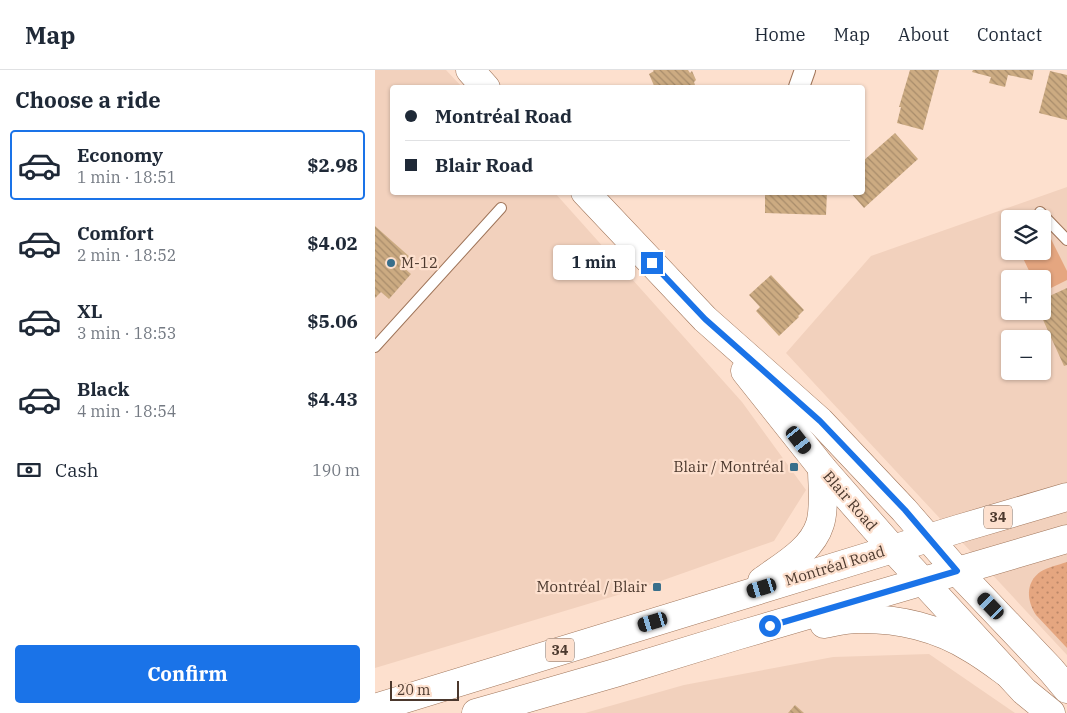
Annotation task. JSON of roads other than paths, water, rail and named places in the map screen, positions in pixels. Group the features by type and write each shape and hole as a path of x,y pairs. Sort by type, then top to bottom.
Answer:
{"main road":[{"path":"470,70 483,85"},
{"name":"Blair Road","path":"588,195 705,319 820,421 905,510 957,571 1067,689"},
{"name":"Blair Road","path":"705,319 822,468 893,549 1024,691 1051,713"},
{"path":"745,594 799,554 815,535 821,523 822,514 822,468"},
{"name":"Montréal Road","path":"375,708 958,528 1067,498"},
{"path":"476,713 1067,539"},
{"path":"736,636 858,619 903,622 953,638 973,649 1007,673"},
{"path":"375,700 410,697"}],"lane":[{"path":"375,347 501,208"},
{"path":"1051,223 1067,240"}],"place":[{"name":"M-12","path":"391,263"},
{"name":"Blair / Montréal","path":"794,467"},
{"name":"Montréal / Blair","path":"657,587"}]}
